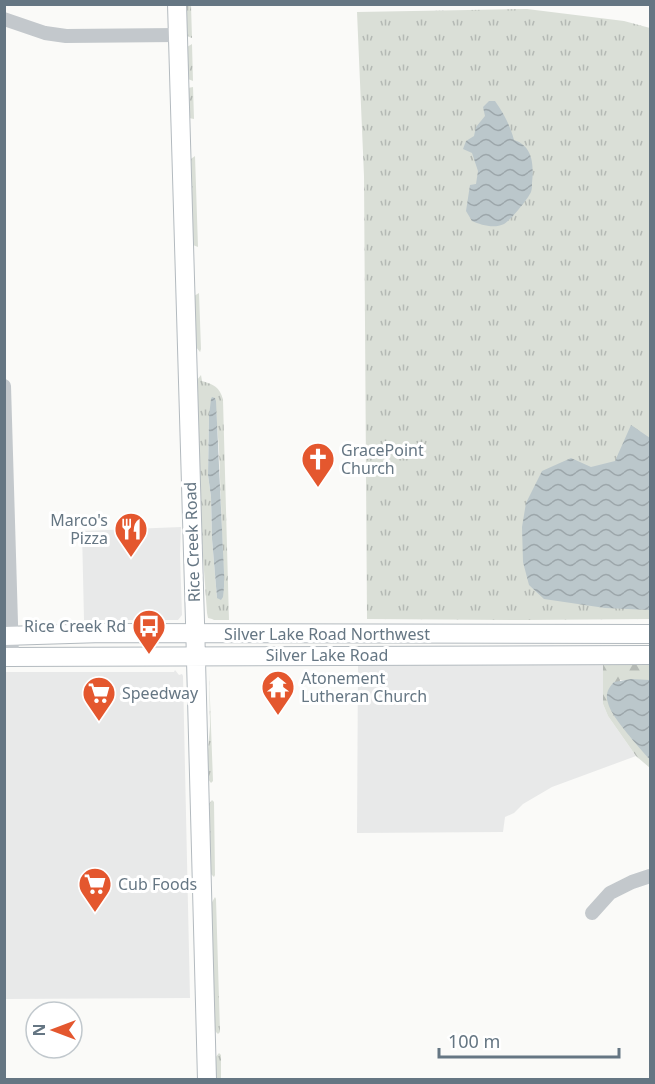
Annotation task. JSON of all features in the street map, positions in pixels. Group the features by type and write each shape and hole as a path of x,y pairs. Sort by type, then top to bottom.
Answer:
{"main road":[{"name":"Rice Creek Road","path":"177,4 207,1080"},
{"name":"Silver Lake Road Northwest","path":"8,636 103,633 651,634"},
{"name":"Silver Lake Road","path":"8,657 651,655"}],"street":[{"path":"4,19 45,33 66,36 177,35"},
{"path":"4,386 8,657"},
{"path":"592,912 610,893 651,876"}],"shaded area":[{"path":"181,527 182,615 178,620 84,620 82,531"},
{"path":"358,663 603,663 603,704 608,716 636,756 552,787 505,817 503,832 357,833"},
{"path":"175,670 183,676 190,998 5,999 5,672 174,672"}],"green space":[{"path":"186,5 191,5 192,38 187,36"},
{"path":"527,9 624,21 650,28 650,619 367,619 364,176 357,12"},
{"path":"192,44 193,81 188,79 187,47"},
{"path":"193,87 194,119 189,118 188,88"},
{"path":"195,156 198,247 193,245 191,159"},
{"path":"199,293 200,352 196,347 194,296"},
{"path":"201,375 202,381 218,389 223,400 229,620 214,620 208,618 207,613 200,514 197,380","holes":["215,398 224,587 217,598 208,475 209,416"]},
{"path":"603,663 650,663 650,680 620,680 615,716 650,760 650,768 636,756 608,716 603,704"},
{"path":"209,673 213,781 211,783 208,779 207,762 210,726"},
{"path":"212,800 214,802 214,877 211,874 208,805"},
{"path":"215,897 220,1032 218,1034 214,1027 211,904"},
{"path":"219,1053 221,1055 221,1079 216,1079 215,1058"}],"water":[{"path":"489,101 495,101 511,129 514,140 529,151 533,170 531,192 519,210 507,222 496,226 472,221 466,211 470,185 476,184 478,171 472,153 463,149 466,141 474,136 476,127 485,116 483,107"},
{"path":"212,397 216,401 224,572 221,600 217,598 208,475 209,416"},
{"path":"631,425 650,438 650,610 605,608 544,599 529,585 523,562 522,527 526,503 542,471 571,458 591,467 615,461"},
{"path":"631,679 650,680 650,760 620,724 607,700 608,692 614,682"}],"place":[{"name":"GracePoint Church","path":"318,488"},
{"name":"Marco's Pizza","path":"131,558"},
{"name":"Rice Creek Rd","path":"149,655"},
{"name":"Atonement Lutheran Church","path":"278,716"},
{"name":"Speedway","path":"99,722"},
{"name":"Cub Foods","path":"95,913"}]}
